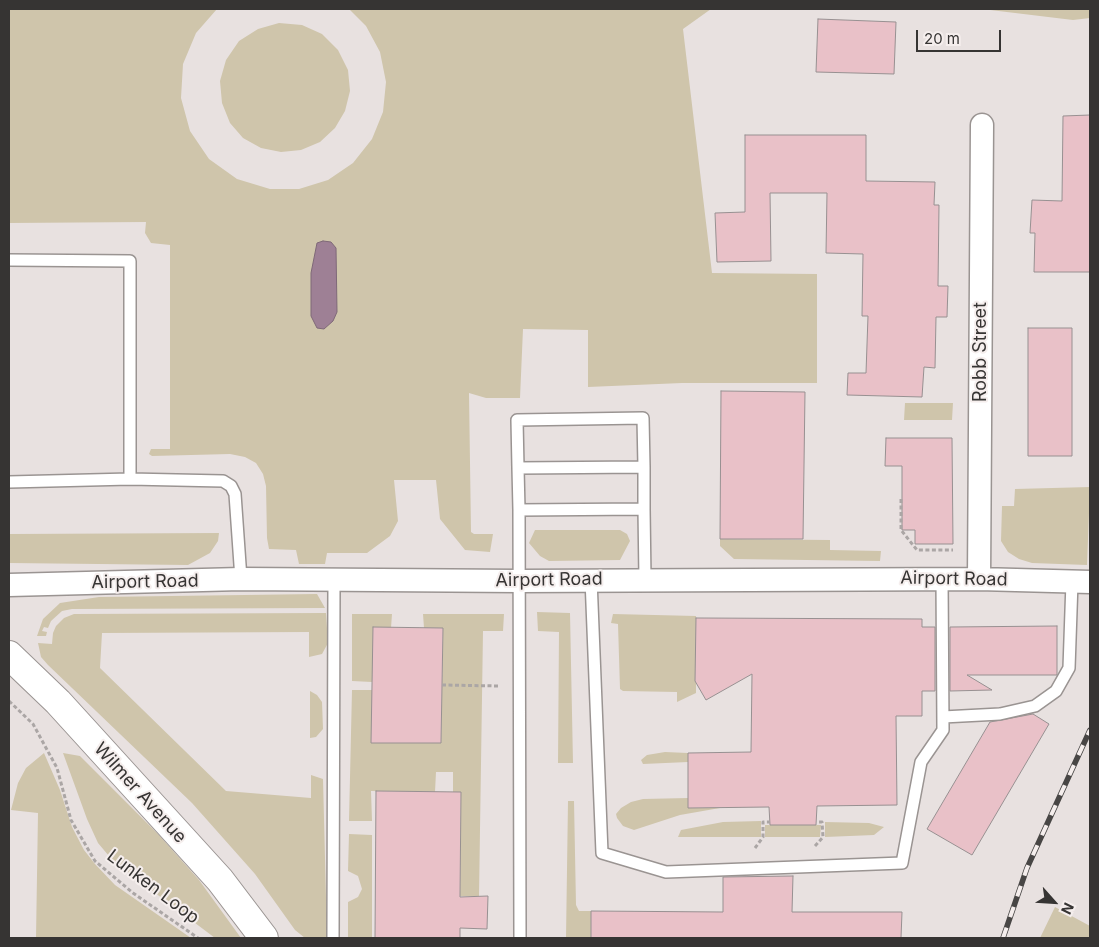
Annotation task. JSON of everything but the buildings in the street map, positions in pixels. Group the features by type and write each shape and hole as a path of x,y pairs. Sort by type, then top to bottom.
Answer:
{"street":[{"name":"Robb Street","path":"979,579 982,126"},
{"name":"Airport Road","path":"9,585 241,580 979,579 1081,582"},
{"name":"Wilmer Avenue","path":"9,654 58,702 214,873 264,938"}],"lane":[{"path":"9,260 130,261 130,479"},
{"path":"520,938 520,581 517,420 643,418 645,579"},
{"path":"518,468 644,467"},
{"path":"9,482 130,479 224,481 231,486 235,494 241,580"},
{"path":"519,510 644,509"},
{"path":"591,580 602,853 666,872 902,862 921,762 944,730 942,579"},
{"path":"333,938 334,580"},
{"path":"943,717 1000,714 1035,706 1056,691 1069,668 1081,582"}],"path":[{"path":"901,499 901,530 917,550 955,550"},
{"path":"442,685 500,686"},
{"name":"Lunken Loop","path":"9,701 33,724 56,768 71,820 95,861 133,893 198,938"},
{"path":"763,837 763,822 770,822"},
{"path":"816,822 822,822 823,836"}],"shaded area":[{"path":"9,9 217,9 196,33 183,64 181,98 190,131 209,159 237,179 270,189 299,189 328,180 353,163 372,139 383,112 386,82 380,52 366,26 349,9 711,9 683,29 712,273 817,274 817,383 682,383 588,387 588,330 523,329 520,398 486,398 469,393 471,532 474,534 493,534 490,552 465,550 440,519 436,480 394,480 398,521 390,536 367,553 327,553 325,564 299,564 296,550 269,549 266,486 263,474 256,463 245,457 230,454 152,456 149,454 151,449 170,449 170,245 151,243 145,233 146,222 9,223"},
{"path":"982,9 1090,9 1090,18 1073,20"},
{"path":"279,23 302,25 322,34 338,50 348,70 350,91 345,111 335,128 320,142 301,150 281,152 261,148 243,138 230,123 222,103 220,81 226,60 239,41 258,29"},
{"path":"323,241 331,242 336,248 337,312 333,321 324,329 317,328 311,316 311,273 317,243"},
{"path":"905,403 953,403 952,420 904,420"},
{"path":"1090,487 1087,565 1032,563 1019,559 1008,552 1001,541 1002,506 1014,506 1015,489"},
{"path":"535,530 620,530 627,534 630,541 620,560 549,561 540,556 529,543"},
{"path":"219,533 218,541 210,553 188,565 9,563 9,534"},
{"path":"720,539 830,540 830,550 881,551 880,561 734,559 720,546"},
{"path":"317,594 325,608 72,609 62,611 51,621 48,628 44,627 42,631 47,632 46,636 37,636 43,619 60,603 99,597"},
{"path":"537,612 570,613 573,763 558,763 559,632 538,631"},
{"path":"326,613 328,643 322,654 309,657 309,632 102,633 100,668 226,791 311,798 311,775 323,779 327,937 305,938 295,930 255,874 192,803 48,665 41,657 38,643 52,644 56,626 64,618 74,614"},
{"path":"352,614 392,614 391,628 372,682 352,681"},
{"path":"423,614 504,614 503,631 483,631 479,896 460,896 461,792 453,792 453,772 436,772 435,792 371,791 372,821 349,821 352,690 372,690 372,743 441,743 443,628 424,628"},
{"path":"613,614 696,616 696,693 677,702 677,692 623,691 620,689 618,624 611,623"},
{"path":"310,691 317,695 322,702 323,729 316,737 310,738"},
{"path":"665,752 688,753 688,762 643,764 641,760 647,755"},
{"path":"44,753 60,790 72,827 84,850 95,864 115,885 191,938 36,938 38,813 11,810 18,783 26,768"},
{"path":"63,753 80,756 158,834 199,880 241,938 215,938 114,862 98,843 87,819"},
{"path":"688,798 689,808 720,808 680,815 634,830 623,826 617,818 616,814 621,808 631,802 643,799"},
{"path":"568,801 574,801 576,905 579,911 591,911 591,938 566,938"},
{"path":"761,821 761,837 678,837 681,830 723,822"},
{"path":"825,822 869,823 884,827 874,835 825,837"},
{"path":"765,825 821,825 820,837 765,837"},
{"path":"349,834 372,835 372,938 348,938 348,902 358,897 362,889 358,876 348,871"},
{"path":"1055,907 1090,926 1090,938 1040,938"}],"railway":[{"path":"1003,938 1027,868 1090,730"}]}
